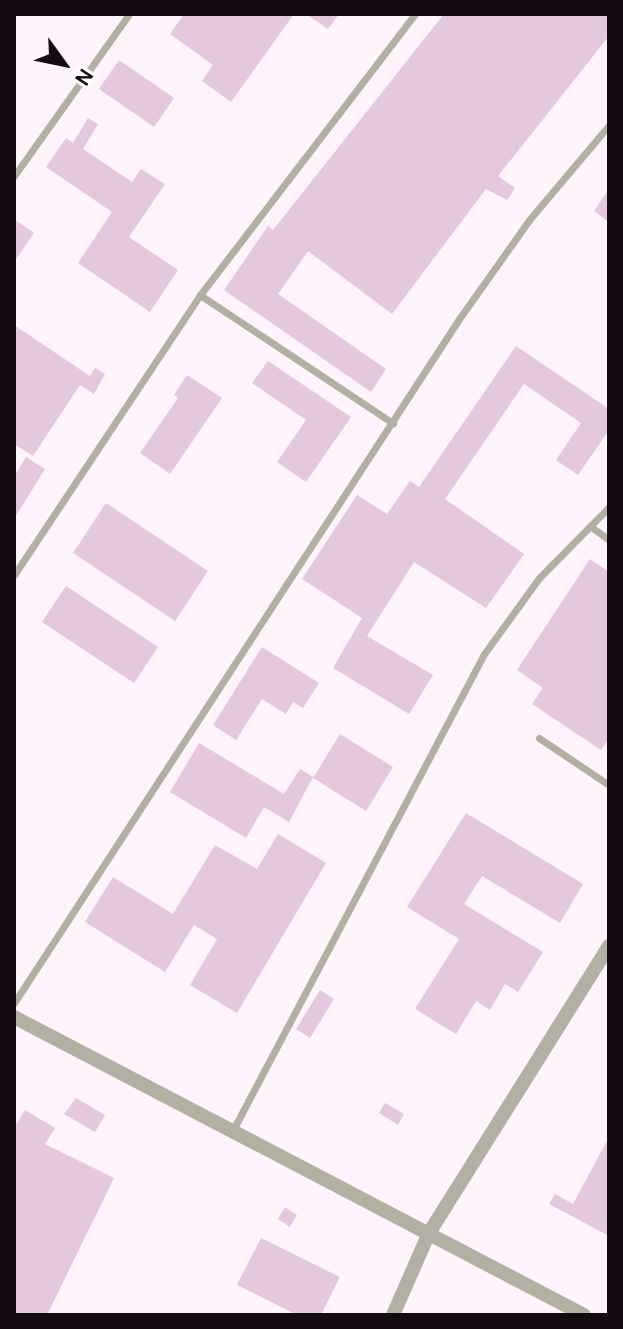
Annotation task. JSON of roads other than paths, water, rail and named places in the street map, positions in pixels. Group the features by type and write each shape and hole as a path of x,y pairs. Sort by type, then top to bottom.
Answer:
{"street":[{"path":"393,1315 429,1233 609,946"},
{"path":"14,1017 584,1315"}],"lane":[{"path":"14,176 129,14"},
{"path":"14,575 200,295 415,14"},
{"path":"14,1003 529,220 609,125"},
{"path":"200,295 393,423"},
{"path":"233,1130 484,654 539,578 609,507"},
{"path":"590,526 609,540"},
{"path":"539,738 609,785"}]}
